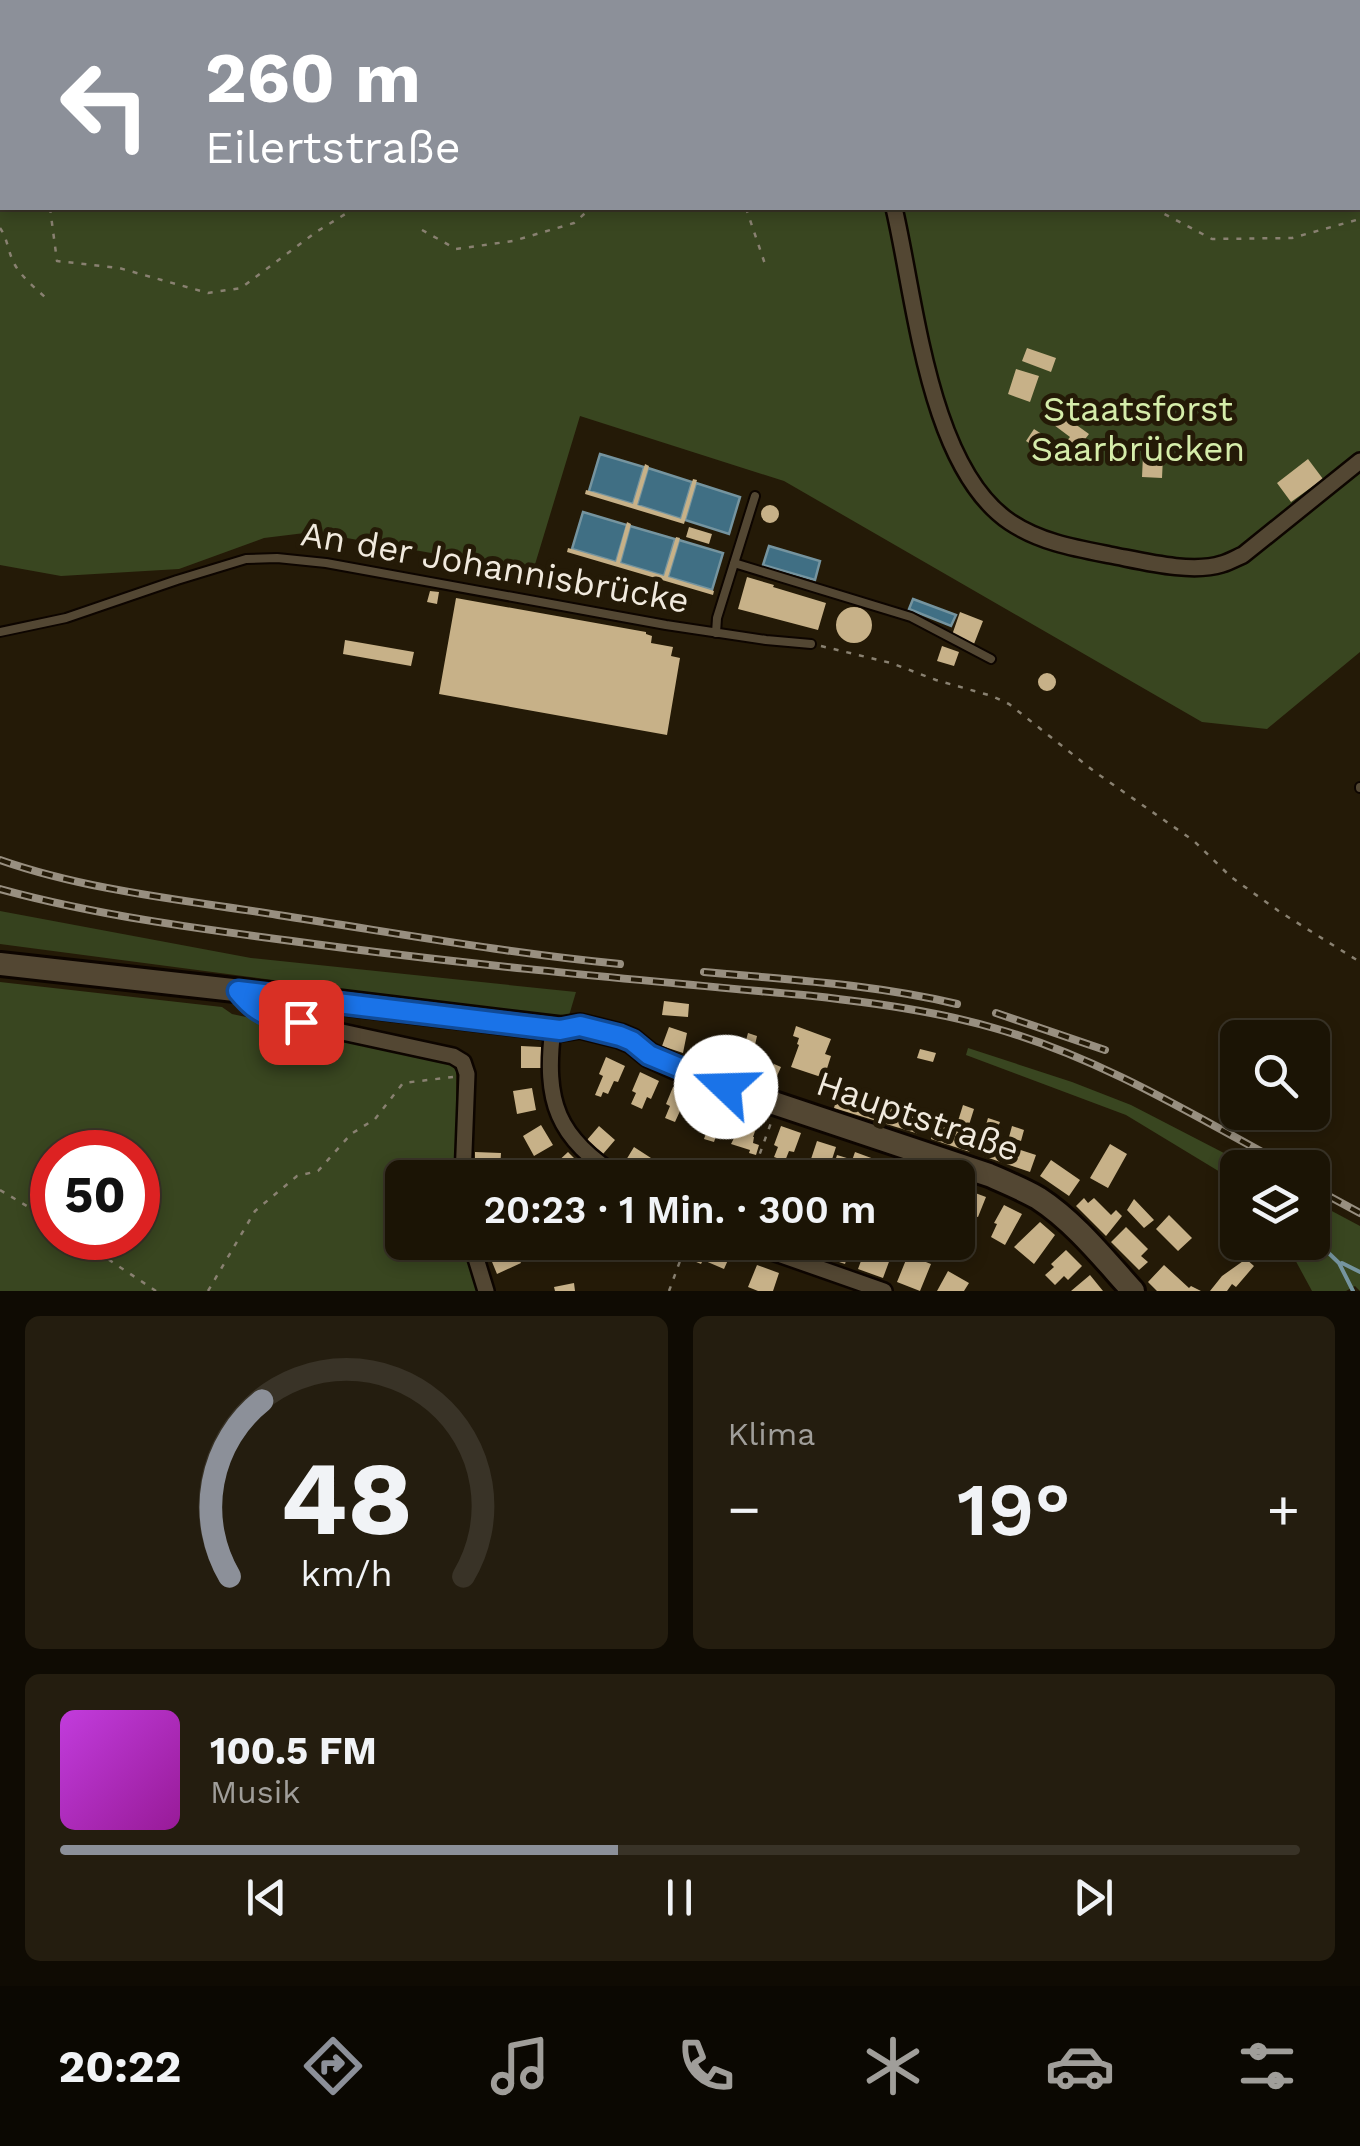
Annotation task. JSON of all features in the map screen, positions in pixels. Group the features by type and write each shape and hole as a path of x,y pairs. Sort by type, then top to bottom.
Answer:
{"main road":[{"name":"Hauptstraße","path":"0,964 557,1029 649,1055 702,1079 1025,1191 1042,1200 1080,1234 1133,1291"}],"street":[{"path":"894,210 918,337 946,430 981,495 1006,520 1037,538 1168,565 1203,568 1222,564 1243,554 1360,461"},
{"path":"238,991 255,1010 268,1016 398,1042 453,1056 462,1062 467,1074 464,1160"},
{"path":"557,1029 549,1079 552,1101 570,1135 597,1160"},
{"path":"477,1260 486,1291"},
{"path":"795,1260 884,1291"}],"lane":[{"path":"716,633 755,496"},
{"name":"An der Johannisbrücke","path":"0,632 66,618 246,559 277,558 326,563 716,633 811,644"},
{"path":"734,563 949,631"},
{"path":"911,617 992,658"}],"path":[{"path":"50,210 57,261 119,268 208,293 241,288 352,210"},
{"path":"422,230 456,249 513,241 574,223 589,210"},
{"path":"747,210 766,267"},
{"path":"1157,210 1212,239 1292,238 1360,219"},
{"path":"0,228 22,276 49,301"},
{"path":"811,644 866,655 1009,704 1095,772 1194,841 1231,877 1360,962"},
{"path":"208,1291 254,1211 296,1176 318,1172 351,1134 376,1119 403,1083 459,1077 462,1062"},
{"path":"758,1160 772,1122"},
{"path":"0,1190 30,1208"},
{"path":"109,1260 156,1291"},
{"path":"669,1291 680,1260"}],"green space":[{"name":"Staatsforst Saarbrücken","path":"0,210 1360,210 1360,652 1267,729 1202,722 784,481 580,416 533,571 313,532 264,538 179,569 61,576 0,565"},
{"path":"0,911 251,958 576,992 568,1019 0,944"},
{"path":"0,982 222,1007 232,1014 447,1060 456,1071 457,1160 385,1160 385,1260 469,1260 479,1291 0,1291"},
{"path":"968,1048 1131,1105 1220,1151 1220,1172 1126,1115 966,1055"},
{"path":"1330,1210 1360,1226 1360,1291 1355,1286 1346,1291 1312,1291 1295,1260 1330,1260"}],"water":[{"path":"600,454 644,467 633,504 589,491"},
{"path":"648,468 692,482 681,519 637,505"},
{"path":"696,483 740,497 729,534 685,520"},
{"path":"583,512 627,525 616,562 572,549"},
{"path":"630,526 675,539 664,576 620,563"},
{"path":"679,540 723,553 712,590 668,577"},
{"path":"769,546 820,561 815,580 763,565"},
{"path":"913,599 956,615 951,626 909,609"}],"building":[{"path":"1027,348 1056,358 1051,372 1022,361"},
{"path":"1016,369 1039,376 1030,402 1008,394"},
{"path":"1050,406 1089,434 1073,455 1062,447 1070,437 1042,416"},
{"path":"1034,429 1060,446 1052,458 1026,441"},
{"path":"1143,455 1163,457 1162,478 1142,477"},
{"path":"1308,459 1323,479 1291,502 1277,483"},
{"path":"645,464 649,466 637,505 681,519 693,479 697,480 684,524 585,494 586,490 633,504"},
{"path":"770,505 777,507 777,521 770,523 763,521 761,514 763,507"},
{"path":"627,522 631,524 620,563 664,576 676,537 680,538 668,577 714,591 713,595 567,552 568,548 616,562"},
{"path":"689,527 712,534 709,544 686,537"},
{"path":"747,577 826,603 818,630 738,609"},
{"path":"430,591 439,592 437,604 427,602"},
{"path":"456,598 646,632 652,636 651,643 673,647 671,656 680,658 667,735 439,694"},
{"path":"854,607 866,613 872,625 866,637 854,643 842,637 836,625 842,613"},
{"path":"960,612 983,621 974,644 952,635"},
{"path":"345,640 414,652 411,666 343,654"},
{"path":"942,646 959,652 954,666 937,661"},
{"path":"1047,673 1054,675 1054,689 1047,691 1040,689 1038,682 1040,675"},
{"path":"664,1001 689,1004 688,1017 662,1015"},
{"path":"796,1026 831,1039 825,1054 831,1056 824,1078 791,1067 799,1045 799,1038 793,1036"},
{"path":"669,1027 687,1033 683,1053 662,1046"},
{"path":"748,1033 757,1036 748,1076 737,1073"},
{"path":"707,1042 734,1051 728,1070 701,1061"},
{"path":"521,1046 541,1047 541,1068 521,1068"},
{"path":"920,1049 936,1053 933,1062 917,1058"},
{"path":"606,1057 625,1066 618,1082 614,1081 608,1094 603,1092 601,1097 595,1095"},
{"path":"774,1064 781,1067 773,1085 765,1082"},
{"path":"640,1072 659,1081 642,1109 631,1104"},
{"path":"673,1087 692,1094 675,1122 665,1118"},
{"path":"532,1088 536,1110 517,1114 513,1091"},
{"path":"839,1090 926,1112 919,1134 834,1108"},
{"path":"706,1103 725,1109 714,1142 704,1139 708,1127 699,1124"},
{"path":"963,1105 974,1109 969,1125 958,1121"},
{"path":"740,1113 759,1120 753,1137 753,1143 759,1145 756,1155 731,1144"},
{"path":"988,1118 1000,1122 996,1132 985,1128"},
{"path":"937,1121 976,1133 970,1152 931,1139"},
{"path":"541,1125 553,1145 534,1156 523,1136"},
{"path":"599,1126 615,1140 603,1154 587,1140"},
{"path":"781,1126 801,1133 794,1152 789,1151 785,1160 774,1157 778,1147 774,1145"},
{"path":"1012,1126 1024,1130 1021,1141 1009,1137"},
{"path":"989,1140 1036,1155 1030,1172 983,1156"},
{"path":"817,1141 836,1147 832,1160 811,1159"},
{"path":"1110,1144 1127,1154 1108,1188 1090,1178"},
{"path":"634,1147 651,1158 650,1160 626,1160"},
{"path":"475,1152 501,1153 501,1160 475,1160"},
{"path":"568,1152 576,1160 559,1160"},
{"path":"855,1152 874,1159 874,1160 852,1160"},
{"path":"1051,1160 1080,1180 1069,1196 1040,1176"},
{"path":"975,1193 986,1197 975,1216"},
{"path":"1084,1198 1088,1203 1094,1198 1111,1215 1116,1210 1122,1216 1106,1236 1076,1206"},
{"path":"1134,1199 1154,1220 1144,1228 1127,1210"},
{"path":"1004,1205 1022,1214 1005,1245 991,1237"},
{"path":"1169,1215 1192,1238 1178,1251 1156,1229"},
{"path":"1040,1222 1055,1235 1034,1264 1014,1247"},
{"path":"1126,1227 1148,1249 1141,1256 1148,1262 1139,1270 1111,1242"},
{"path":"1066,1250 1082,1266 1068,1280 1064,1276 1055,1285 1045,1275"},
{"path":"491,1260 520,1260 521,1263 497,1274"},
{"path":"703,1260 728,1260 724,1269"},
{"path":"861,1260 890,1260 883,1278 858,1269"},
{"path":"906,1260 931,1264 920,1291 897,1282"},
{"path":"1245,1260 1254,1266 1236,1287 1232,1284 1227,1291 1210,1291 1222,1276"},
{"path":"757,1265 779,1273 773,1291 748,1287"},
{"path":"1164,1265 1189,1288 1201,1291 1157,1291 1148,1282"},
{"path":"948,1271 969,1283 964,1291 937,1291"},
{"path":"1090,1275 1103,1291 1071,1291"},
{"path":"574,1283 575,1291 555,1291 554,1287"}],"waterway":[{"path":"1330,1254 1339,1263 1353,1291"},
{"path":"1342,1263 1360,1272"}],"railway":[{"path":"0,860 68,880 138,894 620,964"},
{"path":"0,889 181,926 357,950 813,996 949,1017 1033,1040 1109,1071 1259,1150"},
{"path":"704,972 862,987 957,1004"},
{"path":"996,1013 1105,1050"},
{"path":"1330,1197 1360,1213"}],"route":[{"path":"301,1022 255,1010 238,991 560,1030 580,1026 632,1041 649,1055 726,1087"}]}
